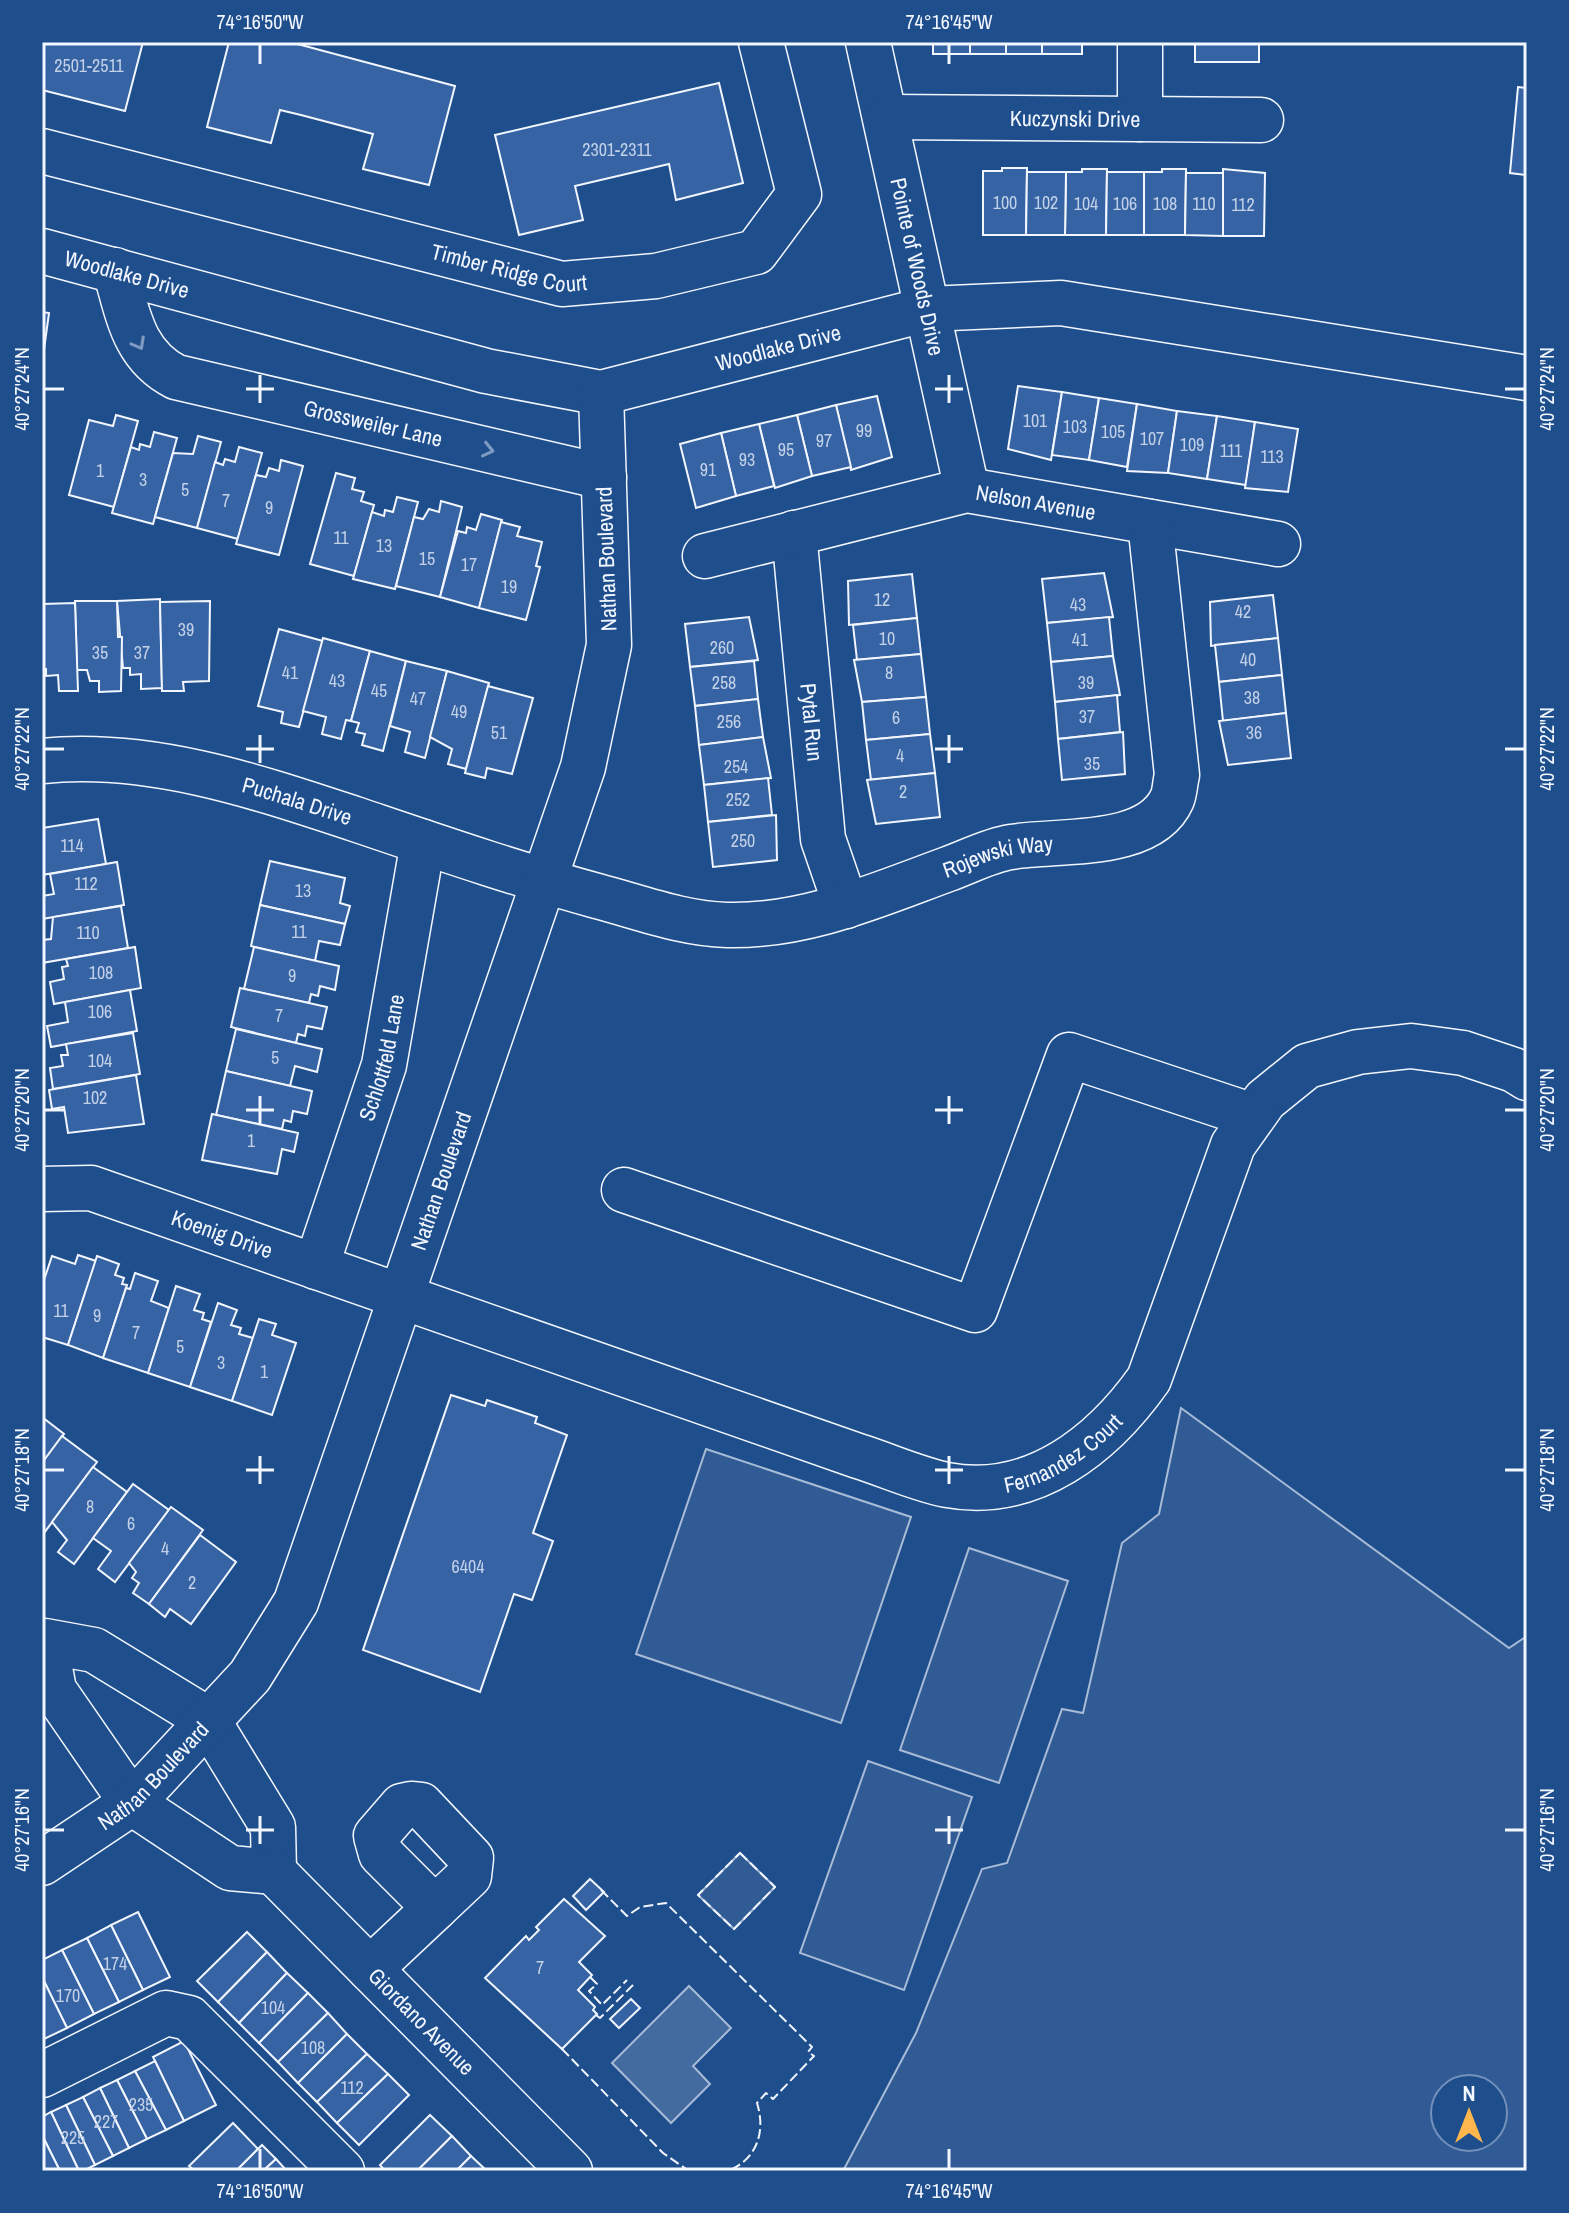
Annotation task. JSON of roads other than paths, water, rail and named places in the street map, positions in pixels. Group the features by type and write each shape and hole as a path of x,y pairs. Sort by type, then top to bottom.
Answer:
{"street":[{"name":"Timber Ridge Court","path":"42,151 562,284 656,276 756,252 799,194 761,42"},
{"name":"Pointe of Woods Drive","path":"868,42 967,490"},
{"path":"1140,42 1140,119"},
{"name":"Kuczynski Drive","path":"887,117 1261,120"},
{"name":"Woodlake Drive","path":"42,251 486,371 601,393 928,309 1061,303 1527,378"},
{"name":"Grossweiler Lane","path":"115,270 135,339 150,361 176,377 604,477"},
{"name":"Nathan Boulevard","path":"42,1863 132,1803 250,1676 296,1602 583,767 609,645 601,393"},
{"name":"Nelson Avenue","path":"705,556 967,490 1278,544"},
{"name":"Rojewski Way","path":"546,882 684,919 724,925 764,925 846,906 1008,847 1136,832 1157,819 1172,799 1177,775 1150,522"},
{"name":"Pytal Run","path":"794,533 823,839 846,906"},
{"name":"Puchala Drive","path":"42,761 117,761 181,769 297,800 546,882"},
{"name":"Schlottfeld Lane","path":"316,1267 384,1065 423,842"},
{"name":"Fernandez Court","path":"400,1297 947,1485 988,1487 1029,1480 1097,1441 1125,1413 1149,1379 1233,1145 1265,1100 1307,1066 1358,1052 1411,1046 1463,1053 1514,1070 1527,1078"},
{"path":"624,1190 975,1310 1069,1055 1253,1116"},
{"name":"Koenig Drive","path":"42,1189 91,1188 400,1297"},
{"path":"43,1640 94,1650 207,1719 273,1827 274,1872 230,1868 132,1803 54,1690 43,1640"},
{"name":"Giordano Avenue","path":"274,1872 570,2171"},
{"path":"370,1969 435,1908"},
{"path":"42,2075 166,2013 189,2018 342,2171"}]}
